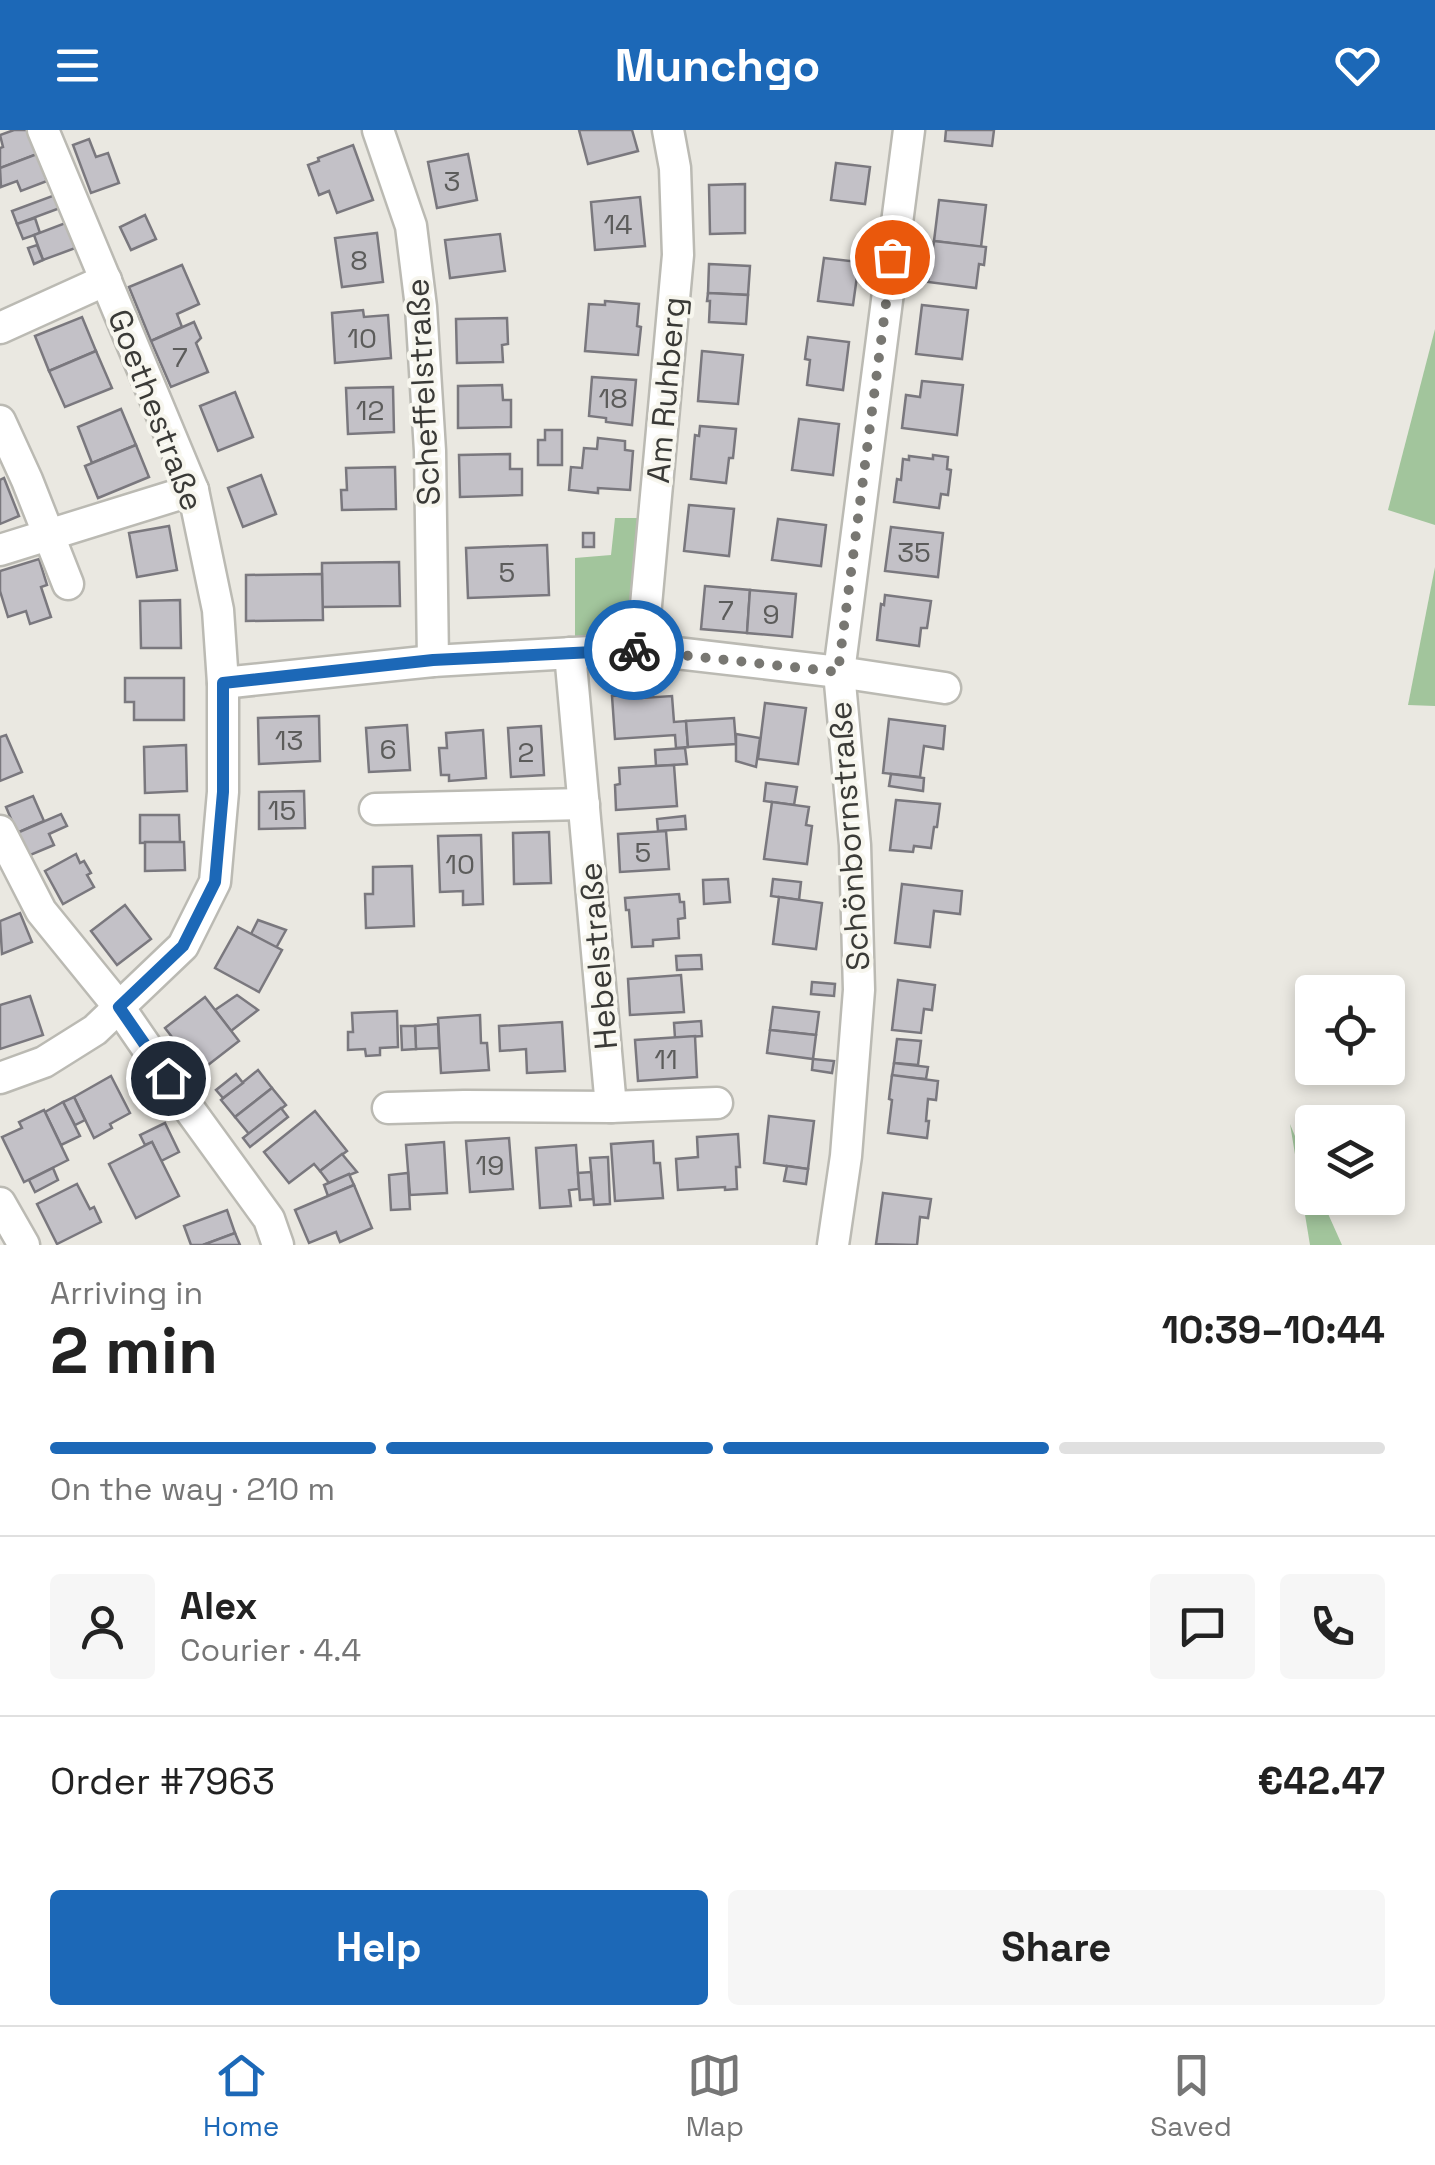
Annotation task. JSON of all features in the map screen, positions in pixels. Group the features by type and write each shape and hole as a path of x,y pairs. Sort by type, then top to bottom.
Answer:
{"street":[{"name":"Goethestraße","path":"0,1078 44,1062 95,1030 183,946 215,882 223,792 218,610 193,490 43,130"},
{"name":"Scheffelstraße","path":"378,130 411,226 422,307 430,451 433,660"},
{"name":"Am Ruhberg","path":"642,650 678,255 675,168 668,130"},
{"name":"Schönbornstraße","path":"833,1245 846,1156 859,990 855,845 838,672 908,130"},
{"path":"0,328 106,280"},
{"path":"0,421 50,533 68,584"},
{"path":"0,550 193,490"},
{"path":"223,683 433,660 642,650 945,688"},
{"name":"Hebelstraße","path":"570,652 611,1107"},
{"path":"375,809 584,804"},
{"path":"0,830 41,911 119,1007 270,1219 278,1245"},
{"path":"388,1108 718,1103"},
{"path":"0,1202 24,1245"}],"green space":[{"path":"1435,329 1435,525 1388,510"},
{"path":"615,518 643,518 633,623 614,639 575,641 575,558 611,555"},
{"path":"1435,567 1435,706 1408,705"},
{"path":"1305,1215 1329,1215 1342,1245 1310,1245"}],"building":[{"path":"28,130 37,154 0,168 0,135"},
{"path":"579,130 632,130 638,151 588,164"},
{"path":"946,130 994,130 992,146 945,141"},
{"path":"89,139 96,157 108,153 119,183 91,193 73,145"},
{"path":"353,145 373,200 337,213 329,191 319,195 308,165"},
{"path":"37,154 47,181 21,191 17,181 1,187 0,168"},
{"path":"468,154 477,200 437,208 428,162"},
{"path":"836,163 870,167 865,204 831,200"},
{"path":"745,184 745,233 710,234 709,185"},
{"path":"55,195 60,208 17,224 12,211"},
{"path":"640,197 645,246 595,250 591,202"},
{"path":"939,200 986,205 981,247 934,241"},
{"path":"145,215 156,239 131,250 120,227"},
{"path":"35,218 40,233 23,239 17,224"},
{"path":"68,222 78,247 43,260 34,235"},
{"path":"377,233 383,282 342,287 335,238"},
{"path":"500,234 505,271 450,278 445,240"},
{"path":"934,241 986,247 976,288 928,282"},
{"path":"37,245 43,260 34,264 28,248"},
{"path":"824,258 859,262 853,305 818,301"},
{"path":"709,264 750,266 748,295 708,293"},
{"path":"182,265 199,304 177,314 182,327 151,341 129,287"},
{"path":"708,293 748,295 746,324 709,322"},
{"path":"605,301 639,304 638,355 585,351 589,304 605,305"},
{"path":"922,305 968,310 962,359 916,354"},
{"path":"363,310 364,317 388,315 391,358 335,363 332,313"},
{"path":"82,317 96,351 49,371 35,336"},
{"path":"507,318 508,344 502,345 503,362 457,363 456,319"},
{"path":"194,322 201,338 196,343 208,372 171,387 151,341"},
{"path":"808,337 849,342 843,390 807,385"},
{"path":"96,351 112,388 65,407 49,371"},
{"path":"702,351 743,355 738,404 698,401"},
{"path":"592,377 636,380 632,425 589,416"},
{"path":"922,381 963,385 957,435 902,428 906,395 920,397"},
{"path":"502,385 503,400 511,400 511,427 458,428 458,386"},
{"path":"393,387 394,432 348,434 346,388"},
{"path":"235,392 253,437 218,451 200,406"},
{"path":"121,409 136,445 92,463 78,427"},
{"path":"799,419 839,424 833,475 792,470"},
{"path":"700,426 736,429 726,483 691,479 695,435 699,436"},
{"path":"545,430 562,430 562,465 538,465 538,440 545,440"},
{"path":"598,438 625,441 625,450 633,451 630,490 569,490 571,467 582,468 584,448 597,449"},
{"path":"136,445 149,477 98,498 85,466"},
{"path":"510,454 510,469 522,469 522,495 460,497 459,455"},
{"path":"933,455 948,457 947,469 951,470 948,495 941,494 939,508 894,502 903,459 933,459"},
{"path":"395,467 396,509 342,510 341,490 347,490 346,468"},
{"path":"261,475 276,514 243,527 228,488"},
{"path":"4,478 19,516 0,524 0,480"},
{"path":"689,505 734,509 729,556 684,551"},
{"path":"778,519 826,525 821,566 772,560"},
{"path":"169,526 177,570 137,577 129,533"},
{"path":"891,527 943,533 938,577 885,571"},
{"path":"583,533 594,533 594,547 583,547"},
{"path":"547,545 549,595 468,598 466,548"},
{"path":"39,559 47,585 41,587 51,617 30,624 26,611 8,617 0,591 0,571"},
{"path":"399,562 400,606 322,607 322,563"},
{"path":"322,574 323,620 246,621 246,575"},
{"path":"705,586 750,590 747,633 701,629"},
{"path":"750,590 796,594 792,637 747,633"},
{"path":"885,595 931,601 927,628 921,628 919,646 877,640"},
{"path":"180,600 181,648 141,648 140,601"},
{"path":"125,678 184,678 184,720 134,720 134,702 125,702"},
{"path":"642,694 642,698 672,696 674,722 686,721 688,747 676,748 675,735 615,739 612,696"},
{"path":"765,703 806,708 798,764 758,759"},
{"path":"319,716 320,761 259,764 258,718"},
{"path":"734,718 736,744 688,747 686,721"},
{"path":"889,719 945,726 943,749 924,746 920,777 883,773"},
{"path":"407,725 410,770 369,772 366,728"},
{"path":"541,726 544,775 511,777 508,728"},
{"path":"483,730 486,778 449,781 449,775 441,775 439,748 447,748 446,733"},
{"path":"736,734 760,738 756,767 736,761"},
{"path":"6,735 22,772 0,781 0,737"},
{"path":"186,745 187,791 145,793 144,747"},
{"path":"685,748 687,764 656,766 655,750"},
{"path":"674,765 677,806 616,810 619,768"},
{"path":"891,774 924,778 923,791 889,786"},
{"path":"766,783 797,787 794,805 764,801"},
{"path":"304,791 305,828 259,829 259,792"},
{"path":"33,796 44,821 17,833 6,807"},
{"path":"896,800 940,804 931,848 914,846 913,852 890,850"},
{"path":"772,802 809,807 806,825 812,826 807,864 764,859"},
{"path":"61,814 67,826 49,834 54,845 28,856 17,833"},
{"path":"140,815 179,815 180,842 140,843"},
{"path":"685,816 686,829 658,831 657,819"},
{"path":"666,831 669,869 620,872 618,834"},
{"path":"549,832 551,883 514,884 513,833"},
{"path":"481,835 483,904 463,905 463,891 440,892 438,836"},
{"path":"145,842 184,842 185,870 145,871"},
{"path":"76,854 91,873 87,875 94,887 63,904 45,871"},
{"path":"412,866 414,926 366,928 365,894 373,894 373,867"},
{"path":"728,879 730,902 704,904 703,880"},
{"path":"773,879 801,882 799,900 771,896"},
{"path":"902,884 962,891 960,914 934,911 930,947 895,943"},
{"path":"679,894 685,918 678,919 679,938 632,947 625,898"},
{"path":"779,897 822,903 816,949 773,944"},
{"path":"125,905 151,939 117,965 91,931"},
{"path":"20,913 32,942 2,954 0,921"},
{"path":"258,920 286,930 276,948 251,934"},
{"path":"238,927 282,950 259,992 215,968"},
{"path":"701,955 702,969 677,970 676,956"},
{"path":"681,975 684,1012 630,1015 628,979"},
{"path":"898,980 935,985 932,1010 924,1009 921,1033 892,1030"},
{"path":"812,982 835,984 834,996 811,994"},
{"path":"237,995 258,1010 231,1031 215,1010"},
{"path":"30,996 43,1035 0,1049 0,1005"},
{"path":"205,997 239,1041 199,1072 165,1028"},
{"path":"773,1007 819,1012 816,1035 770,1030"},
{"path":"397,1011 398,1047 380,1048 380,1055 366,1056 365,1049 348,1050 348,1032 353,1032 352,1013"},
{"path":"480,1015 481,1043 487,1043 489,1070 441,1073 438,1018"},
{"path":"701,1021 702,1036 675,1038 674,1023"},
{"path":"562,1022 565,1071 527,1073 526,1049 500,1051 499,1026"},
{"path":"438,1024 439,1048 416,1049 415,1026"},
{"path":"401,1026 415,1026 416,1049 402,1050"},
{"path":"770,1030 816,1035 813,1059 767,1053"},
{"path":"695,1036 697,1077 638,1081 635,1040"},
{"path":"897,1039 921,1041 918,1065 894,1063"},
{"path":"813,1059 834,1061 832,1073 812,1070"},
{"path":"894,1063 928,1067 926,1079 892,1076"},
{"path":"258,1070 272,1088 235,1117 221,1100"},
{"path":"236,1074 243,1083 223,1098 216,1090"},
{"path":"892,1075 938,1081 936,1100 928,1099 927,1138 888,1133"},
{"path":"111,1076 130,1113 94,1138 74,1097"},
{"path":"272,1088 286,1105 249,1134 235,1117"},
{"path":"74,1097 85,1120 75,1125 63,1102"},
{"path":"63,1102 80,1136 61,1145 45,1112"},
{"path":"281,1108 288,1117 250,1147 243,1138"},
{"path":"44,1110 68,1160 24,1182 2,1137 22,1128 19,1122"},
{"path":"315,1111 347,1151 320,1171 314,1164 289,1183 264,1152"},
{"path":"769,1116 814,1121 808,1169 764,1163"},
{"path":"165,1123 179,1152 161,1161 152,1142 145,1145 140,1135"},
{"path":"738,1134 737,1189 678,1190 676,1159 698,1157 697,1137"},
{"path":"509,1138 513,1189 470,1192 466,1141"},
{"path":"653,1141 654,1163 660,1163 663,1198 615,1201 611,1144"},
{"path":"152,1142 179,1196 136,1218 109,1164"},
{"path":"444,1142 447,1193 410,1195 406,1145"},
{"path":"576,1145 579,1189 569,1190 571,1206 540,1208 536,1148"},
{"path":"342,1154 357,1172 329,1183 320,1171"},
{"path":"608,1157 610,1204 594,1205 590,1158"},
{"path":"787,1166 808,1169 806,1184 784,1181"},
{"path":"53,1168 58,1180 35,1192 29,1180"},
{"path":"591,1172 593,1199 580,1200 578,1173"},
{"path":"408,1173 410,1209 391,1210 389,1175"},
{"path":"349,1174 354,1185 328,1196 324,1185"},
{"path":"77,1184 101,1222 57,1244 37,1204"},
{"path":"354,1185 372,1228 340,1242 336,1232 309,1243 295,1210"},
{"path":"883,1193 931,1199 928,1218 920,1217 917,1245 876,1244"},
{"path":"227,1210 235,1233 203,1245 191,1245 184,1226"},
{"path":"235,1233 240,1245 203,1245"}],"way so far":[{"path":"634,650 838,672 892,257"}],"route":[{"path":"168,1078 119,1007 183,946 215,882 223,792 223,683 433,660 634,650"}]}
